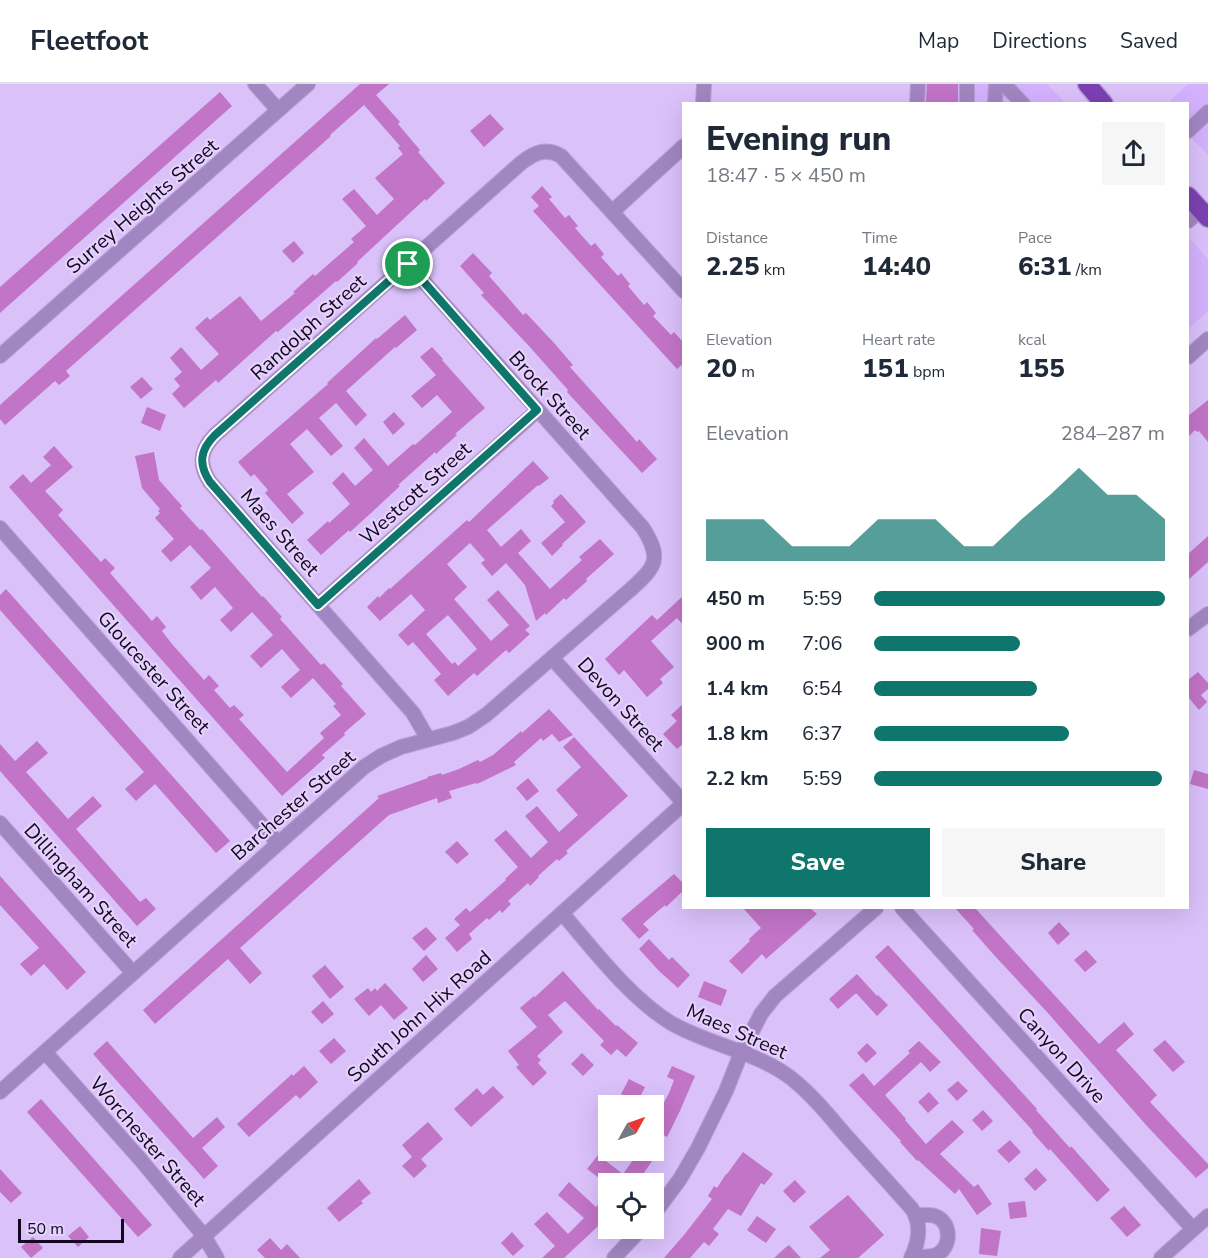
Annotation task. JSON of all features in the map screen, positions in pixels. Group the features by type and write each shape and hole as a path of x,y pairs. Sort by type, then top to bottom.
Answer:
{"main road":[{"path":"1189,197 1199,216"}],"street":[{"path":"255,84 279,110"},
{"name":"Surrey Heights Street","path":"0,356 308,84"},
{"path":"703,102 704,84"},
{"path":"917,102 918,84"},
{"path":"968,84 968,102"},
{"path":"995,102 996,84"},
{"path":"1004,84 1021,102"},
{"path":"1189,129 1208,112"},
{"path":"612,212 682,148"},
{"name":"Randolph Street","path":"202,457 204,450 215,435 521,163 538,152 544,151 561,156 682,289"},
{"name":"Brock Street","path":"408,264 643,528 650,539 654,556"},
{"path":"1189,356 1208,339"},
{"name":"Westcott Street","path":"318,605 537,410"},
{"name":"Maes Street","path":"202,457 205,475 210,482 413,713 429,739"},
{"name":"Gloucester Street","path":"0,528 278,843"},
{"name":"Barchester Street","path":"0,1092 364,767 401,747 453,733 486,716 647,574 653,564 654,556"},
{"path":"1189,628 1208,614"},
{"name":"Devon Street","path":"552,658 682,801"},
{"name":"South John Hix Road","path":"180,1258 682,805"},
{"name":"Dillingham Street","path":"0,823 134,973"},
{"path":"664,1201 698,1148 761,1014 775,996 875,909"},
{"name":"Canyon Drive","path":"903,909 1193,1229"},
{"name":"Maes Street","path":"562,913 626,985 653,1010 692,1034 778,1069 802,1087 916,1216"},
{"name":"Worchester Street","path":"45,1052 140,1159 204,1236 217,1258"},
{"path":"916,1216 937,1216 946,1227 948,1243 937,1254 925,1258 911,1257 919,1233 916,1216"},
{"path":"1161,1258 1208,1216"},
{"path":"614,1258 632,1239"}],"shaded area":[{"path":"916,84 1047,84 1064,102 915,102"},
{"path":"1188,84 1208,84 1208,155 1189,135 1189,102 1169,102"},
{"path":"1189,238 1208,259 1208,311 1189,328"}],"building":[{"path":"360,84 389,84 376,95 400,122 398,124 420,150 418,152 445,183 337,282 278,332 276,331 218,383 216,380 184,408 172,394 180,386 174,379 182,372 170,358 181,347 201,370 219,354 195,328 207,317 210,320 240,296 261,321 295,293 293,292 313,274 315,276 354,242 351,239 366,226 342,199 354,189 377,215 394,199 375,178 403,154 398,148 400,146 364,105 66,371 70,376 59,385 55,381 5,425 0,419 0,405"},
{"path":"927,84 958,84 958,102 926,102"},
{"path":"220,92 232,106 0,313 0,287"},
{"path":"490,114 504,129 484,147 470,131"},
{"path":"542,186 552,197 549,199 565,218 569,215 578,226 575,228 591,246 595,243 604,254 601,257 618,276 621,273 630,284 628,286 644,305 647,302 656,313 653,316 671,335 674,332 682,341 682,365 677,369 533,211 539,206 531,197"},
{"path":"294,241 304,253 293,263 282,251"},
{"path":"473,253 492,273 489,276 523,315 526,313 555,344 573,365 570,367 637,442 639,439 657,459 642,473 481,295 484,293 460,266"},
{"path":"405,315 417,330 346,391 367,415 356,426 336,403 319,418 343,446 331,456 307,429 290,444 314,472 287,494 304,513 292,524 265,493 268,490 254,474 251,477 238,462 328,384 376,338"},
{"path":"432,347 485,408 436,454 435,452 398,485 400,486 350,532 349,530 321,555 307,540 350,504 332,483 343,472 355,486 373,470 354,448 364,438 388,466 452,412 437,395 422,408 411,396 436,375 420,357"},
{"path":"142,377 153,389 141,399 130,387"},
{"path":"1208,400 1208,442 1199,431 1195,430 1189,436 1189,415"},
{"path":"147,407 166,415 160,431 141,423"},
{"path":"394,412 405,424 393,435 383,422"},
{"path":"54,446 73,467 45,491 63,510 58,515 101,562 105,558 115,568 110,573 152,621 157,616 166,627 162,631 172,644 204,680 209,675 219,686 214,690 230,708 234,705 244,715 239,719 287,772 324,738 320,733 341,715 333,706 336,704 313,678 291,698 281,687 300,670 282,649 261,668 250,656 273,635 252,612 231,632 220,620 233,608 215,587 201,600 190,587 211,568 190,545 171,562 161,551 174,539 155,518 160,513 158,511 160,509 142,488 135,456 154,452 159,480 182,506 180,508 282,617 280,619 321,665 324,663 343,684 341,686 366,714 322,755 325,758 282,796 9,487 23,474 31,483 51,465 43,457"},
{"path":"533,461 549,478 487,530 501,547 521,529 531,541 518,553 550,589 582,560 579,557 600,539 614,554 566,600 564,598 536,621 525,585 506,563 492,576 481,563 485,560 470,543 447,564 467,587 454,599 491,641 509,625 487,600 498,590 530,626 525,630 530,634 509,653 506,650 477,676 474,673 448,696 434,680 441,674 413,642 408,646 398,635 425,610 411,594 380,621 367,607 467,520 469,522","holes":["448,615 477,649 458,666 455,662 452,664 426,634"]},
{"path":"561,494 586,522 552,556 541,543 565,522 551,506"},
{"path":"1208,536 1208,562 1189,579 1189,553"},
{"path":"6,589 230,841 216,853 155,784 136,801 125,789 144,772 0,610 0,595"},
{"path":"682,597 682,624 677,618 651,641 674,667 660,679 663,683 647,697 624,670 619,675 605,659 652,615 657,620"},
{"path":"1198,672 1208,683 1208,689 1201,695 1207,702 1199,710 1189,698 1189,679"},
{"path":"682,705 682,745 677,749 663,734 677,721 671,715"},
{"path":"549,709 573,735 559,742 552,734 543,741 541,738 514,762 516,765 477,784 449,791 452,798 438,803 437,798 389,815 240,948 262,973 250,984 228,959 155,1024 143,1010 379,798 377,796 427,777 459,769 478,760 480,762 493,755 521,731 522,733"},
{"path":"574,737 628,796 566,851 568,853 559,861 557,859 530,886 528,883 508,901 511,904 502,913 500,910 489,920 487,918 469,934 472,939 457,952 445,938 460,925 454,919 466,908 470,912 518,867 494,840 506,830 531,858 548,842 525,816 537,806 559,832 578,815 556,790 581,767 563,747"},
{"path":"37,741 48,753 26,772 68,819 93,796 102,806 76,829 140,902 146,898 156,909 137,926 0,771 0,744 15,761"},
{"path":"1194,770 1208,774 1208,789 1190,784"},
{"path":"528,778 539,791 527,801 516,788"},
{"path":"457,841 469,854 457,864 445,852"},
{"path":"674,874 682,882 682,892 643,924 649,930 639,939 621,919"},
{"path":"0,876 86,972 67,990 44,964 31,976 20,964 39,948 0,905"},
{"path":"744,909 811,909 817,914 766,959 762,954 742,974 729,961 761,928"},
{"path":"956,909 976,909 1099,1044 1124,1022 1134,1034 1116,1050 1157,1095 1150,1102 1208,1164 1208,1168 1196,1178 994,955 972,930 974,929"},
{"path":"1059,922 1070,934 1058,945 1048,933"},
{"path":"426,927 437,939 424,951 412,938"},
{"path":"649,939 669,960 672,957 690,975 678,988 639,949"},
{"path":"888,945 1110,1190 1097,1202 875,957"},
{"path":"1086,950 1097,962 1085,972 1074,960"},
{"path":"426,955 438,969 423,982 412,969"},
{"path":"325,965 344,987 330,999 312,976"},
{"path":"563,971 598,1010 638,1043 626,1057 617,1049 611,1055 600,1045 604,1041 565,1001 548,1015 563,1032 537,1056 541,1060 538,1063 547,1073 533,1086 516,1067 519,1065 508,1051 537,1027 520,1008"},
{"path":"857,974 888,1005 877,1016 857,994 838,1009 829,999"},
{"path":"704,981 727,990 721,1006 698,997"},
{"path":"385,983 408,1008 394,1020 381,1005 369,1016 354,999 368,988 371,992 375,988 377,991"},
{"path":"323,1001 334,1014 322,1024 311,1012"},
{"path":"334,1038 346,1051 331,1064 319,1051"},
{"path":"1165,1040 1185,1062 1173,1072 1153,1050"},
{"path":"107,1041 193,1138 217,1117 225,1127 202,1148 218,1166 204,1179 93,1054"},
{"path":"919,1041 941,1062 930,1072 921,1062 885,1095 926,1144 952,1120 964,1132 940,1154 974,1187 978,1184 992,1204 977,1215 959,1189 955,1194 917,1161 849,1085 863,1073 874,1086 910,1053 908,1051"},
{"path":"867,1043 877,1053 866,1063 857,1053"},
{"path":"582,1053 594,1065 583,1076 571,1064"},
{"path":"304,1066 318,1082 300,1099 296,1095 249,1137 237,1124 292,1074 293,1076"},
{"path":"672,1066 695,1076 667,1137 664,1135 664,1102 674,1080 667,1077"},
{"path":"629,1079 645,1087 641,1095 621,1094"},
{"path":"958,1081 968,1091 957,1101 947,1090"},
{"path":"493,1086 504,1097 471,1127 454,1109 477,1088 483,1095"},
{"path":"929,1092 939,1103 928,1113 918,1102"},
{"path":"41,1099 152,1225 138,1237 27,1112"},
{"path":"983,1110 993,1121 982,1131 972,1120"},
{"path":"428,1122 443,1139 421,1159 427,1166 414,1178 402,1166 412,1157 402,1145"},
{"path":"1010,1140 1021,1152 1009,1163 997,1151"},
{"path":"743,1152 773,1174 764,1185 761,1183 741,1216 728,1209 713,1229 719,1234 709,1246 704,1242 690,1258 664,1258 712,1199 708,1196 714,1186 717,1188"},
{"path":"598,1155 598,1161 606,1161 622,1173 598,1173 598,1177 587,1169"},
{"path":"632,1161 652,1161 644,1173 624,1173"},
{"path":"1036,1168 1047,1180 1035,1191 1024,1179"},
{"path":"0,1169 22,1193 11,1203 0,1192"},
{"path":"359,1179 371,1193 361,1201 363,1203 339,1222 327,1208"},
{"path":"795,1180 806,1192 794,1203 783,1191"},
{"path":"569,1182 596,1207 598,1205 598,1226 564,1258 542,1258 555,1246 534,1224 547,1212 568,1234 584,1218 558,1195"},
{"path":"848,1195 884,1235 858,1258 820,1258 830,1250 809,1227"},
{"path":"1025,1201 1027,1217 1010,1219 1008,1203"},
{"path":"1124,1206 1141,1225 1127,1237 1110,1218"},
{"path":"757,1216 776,1229 766,1243 747,1230"},
{"path":"80,1226 89,1237 78,1247 68,1236"},
{"path":"981,1228 1001,1231 997,1256 979,1254"},
{"path":"512,1232 524,1246 513,1256 501,1243"},
{"path":"33,1237 43,1248 31,1258 21,1247"},
{"path":"270,1238 281,1250 287,1244 300,1258 265,1258 257,1250"},
{"path":"789,1245 801,1258 774,1258 785,1248"}],"route":[{"path":"408,264 537,410 318,605 210,482 205,475 202,457 209,441 215,435 408,264"}]}
